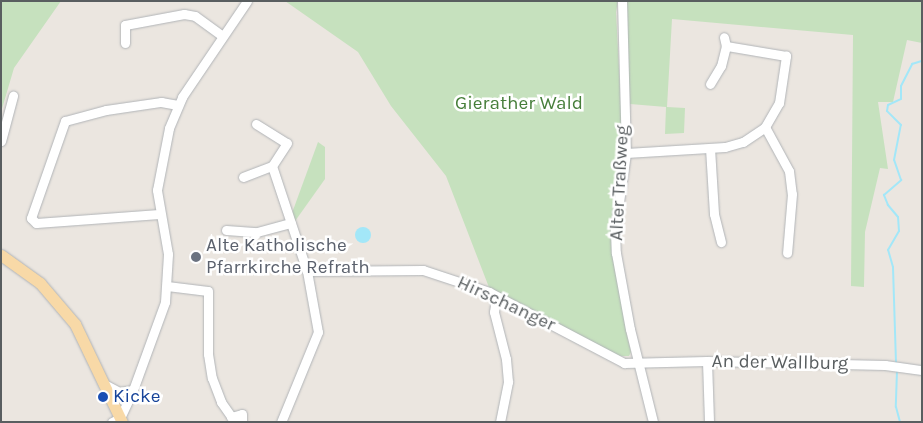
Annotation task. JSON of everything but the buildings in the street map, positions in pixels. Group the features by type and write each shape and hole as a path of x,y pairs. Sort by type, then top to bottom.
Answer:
{"main road":[{"path":"1,255 40,283 75,324 106,385 118,421"}],"street":[{"path":"118,421 133,390 160,322 167,286 168,254 159,214 158,174 178,105 246,1"},
{"name":"Alter Traßweg","path":"622,1 626,153 616,237 626,309 653,422"},
{"path":"125,43 125,25 184,14 195,16 223,36"},
{"path":"626,153 710,148 743,142 765,127 779,103 786,56 725,42 721,66 710,84"},
{"path":"1,141 13,96"},
{"path":"159,214 36,223 31,218 65,120 106,110 161,102 178,105"},
{"path":"244,177 272,166 287,143 256,124"},
{"path":"765,127 789,171 792,194 787,253"},
{"path":"710,148 714,214 721,242"},
{"path":"272,166 307,271 318,332 281,422"},
{"path":"226,230 257,232 291,223"},
{"name":"Hirschanger","path":"307,271 423,270 480,289 496,299 624,363 639,363"},
{"path":"167,286 208,291 208,354 212,378 241,420"},
{"path":"496,299 494,312 506,359 508,382 500,422"},
{"path":"707,361 709,422"},
{"name":"An der Wallburg","path":"639,363 707,361 888,366 922,370"},
{"path":"106,385 119,392 133,390"}],"green space":[{"path":"1,1 61,1 14,68 1,112"},
{"name":"Gierather Wald","path":"285,1 618,1 616,12 623,145 615,207 625,325 631,352 629,356 616,356 490,290 446,176 391,106 358,52"},
{"path":"625,1 922,1 922,43 907,40 893,102 878,102 888,169 880,168 865,232 864,287 851,286 853,35 672,19 667,107 685,108 684,133 665,134 666,107 630,104"},
{"path":"318,142 325,147 325,179 293,224 292,213"}],"water":[{"path":"363,227 371,235 363,243 355,235"}],"waterway":[{"path":"896,363 893,267 888,250 899,231 898,217 888,205 884,195 901,180 894,160 901,125 887,111 888,105 901,99 901,86 912,64 922,61"},
{"path":"897,371 896,407 900,422"}],"place":[{"name":"Alte Katholische Pfarrkirche Refrath","path":"196,257"},
{"name":"Kicke","path":"103,397"}]}
